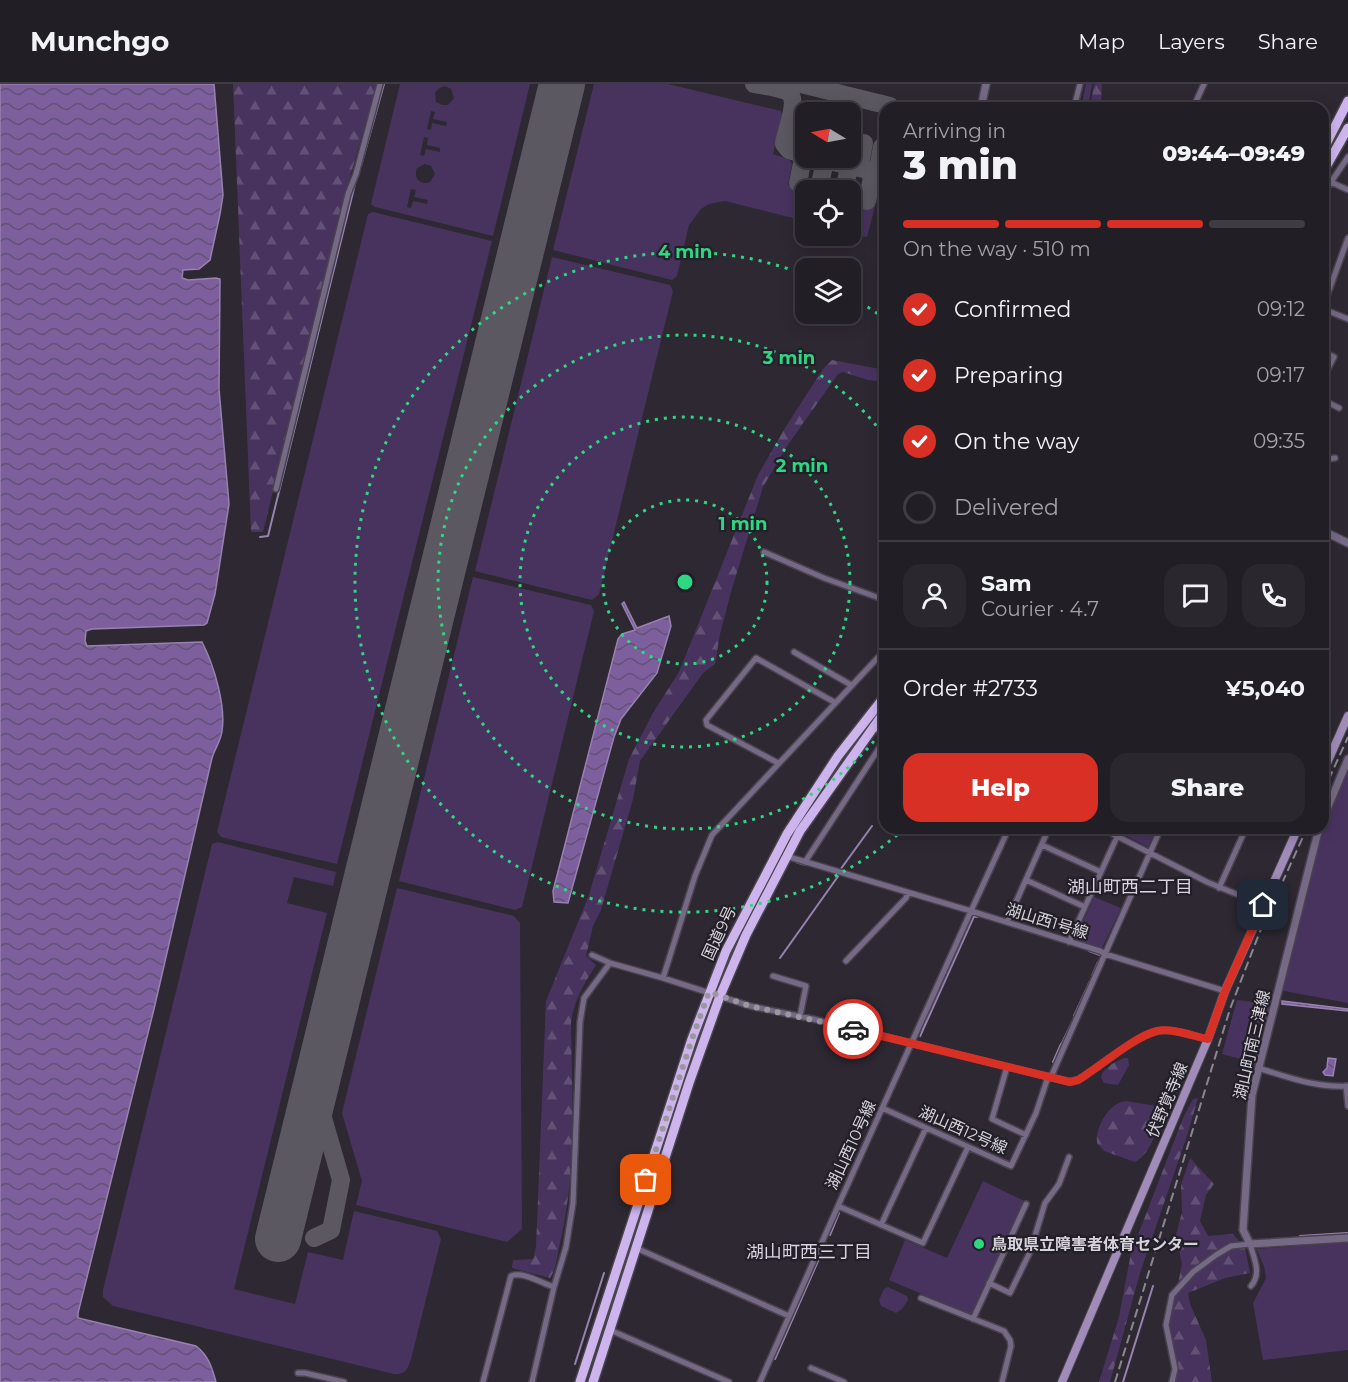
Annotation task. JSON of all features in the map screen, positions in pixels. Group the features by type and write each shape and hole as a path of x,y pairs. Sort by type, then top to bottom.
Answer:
{"highway":[{"path":"1329,138 1348,101"},
{"path":"1329,161 1348,128"},
{"name":"国道9号","path":"580,1382 673,1096 709,992 726,951 788,834 838,756 879,704"},
{"name":"国道9号","path":"593,1382 689,1083 720,996 746,935 786,856 826,793 879,719"}],"main road":[{"path":"1329,749 1348,716"},
{"name":"伏野覚寺線","path":"1062,1382 1208,1039 1225,991 1295,834"}],"street":[{"path":"276,489 348,194 356,174 380,84"},
{"path":"982,102 986,84"},
{"path":"1076,102 1080,84"},
{"path":"1196,102 1204,84"},
{"path":"1329,185 1348,157"},
{"path":"1331,182 1348,190"},
{"path":"1329,291 1348,238"},
{"path":"1329,311 1348,319"},
{"path":"1329,355 1334,357 1329,367"},
{"path":"1329,403 1339,408"},
{"path":"1329,459 1335,458"},
{"path":"1329,534 1348,543"},
{"path":"764,552 824,578 879,598"},
{"path":"794,652 851,685"},
{"path":"663,978 699,863 712,835 879,656"},
{"path":"778,763 707,725 706,720 756,658 834,702"},
{"path":"873,727 879,732"},
{"path":"805,862 879,746"},
{"path":"1329,805 1348,759"},
{"path":"971,911 1006,834"},
{"path":"1007,922 1047,834"},
{"path":"1113,834 1219,888 1263,905"},
{"name":"湖山西1号線","path":"786,856 1007,922 1105,954 1158,834"},
{"path":"1219,888 1243,834"},
{"name":"湖山町南三津線","path":"1250,1244 1243,1230 1252,1095 1317,834"},
{"path":"1069,942 1117,836"},
{"path":"1042,845 1101,872"},
{"path":"1026,880 1085,907"},
{"path":"846,961 882,925 908,893"},
{"name":"湖山西10号線","path":"968,1147 923,1243 837,1206 971,911"},
{"path":"1105,954 1225,991"},
{"name":"湖山西12号線","path":"882,1108 1011,1166 1105,954"},
{"path":"592,955 610,963 750,1006 1070,1082 1078,1080 1133,1042 1157,1031 1171,1031 1208,1039"},
{"path":"532,1382 554,1287 566,1247 573,1203 580,1022 584,998 610,963"},
{"path":"773,976 806,986 800,1017"},
{"path":"1007,1067 992,1119 1026,1135"},
{"path":"1258,1068 1301,1082 1327,1087 1347,1086 1348,1107"},
{"path":"881,1225 926,1128"},
{"path":"989,1283 1010,1293 1030,1252 1045,1203 1059,1184 1069,1157"},
{"path":"973,1319 1026,1204"},
{"path":"760,1382 837,1206"},
{"path":"1172,1382 1174,1370 1166,1325 1172,1294 1193,1272 1231,1246 1348,1238"},
{"path":"1250,1244 1257,1273 1257,1279 1251,1286"},
{"path":"636,1248 789,1316"},
{"path":"483,1382 511,1276 522,1275 554,1287"},
{"path":"921,1298 1004,1331 1011,1340 1002,1382"},
{"path":"610,1330 729,1382"},
{"path":"811,1368 844,1382"},
{"path":"298,1373 305,1372 344,1382"}],"green space":[{"path":"233,84 377,84 346,191 263,532 251,532"},
{"path":"400,84 530,84 493,236 375,207 371,204","holes":["445,86 451,89 454,98 448,105 436,102 435,93 439,88","431,111 435,112 433,119 447,122 446,126 432,123 431,130 427,129","424,137 428,138 427,145 440,148 440,152 426,149 424,156 420,155","425,164 431,166 435,174 430,182 423,183 418,180 417,168","411,189 416,190 414,197 428,200 427,204 413,201 411,208 407,207"]},
{"path":"594,84 668,84 781,111 773,154 790,160 792,164 788,185 795,187 795,218 725,201 709,204 701,209 689,225 677,276 672,280 553,250"},
{"path":"1086,84 1092,84 1089,102 1082,102"},
{"path":"1094,84 1102,84 1101,102 1091,102"},
{"path":"861,202 875,206 867,237 861,236"},
{"path":"373,212 492,241 337,864 221,837 217,832 368,214"},
{"path":"552,257 670,285 673,291 599,594 592,600 475,571"},
{"path":"832,360 879,369 879,381 843,372 838,374 787,446 763,487 731,592 715,664 703,673 640,761 633,799 601,910 593,926 586,956 596,965 577,1000 572,1015 571,1161 565,1216 555,1266 550,1278 512,1268 513,1260 533,1259 536,1247 546,1001 589,895 629,759 653,713 679,672 758,475 823,369"},
{"path":"473,577 591,605 594,611 522,907 515,910 399,881"},
{"path":"1348,770 1348,1003 1283,989 1321,834 1329,834 1329,813"},
{"path":"1123,834 1154,834 1148,847"},
{"path":"218,842 336,872 333,886 294,877 287,903 327,913 234,1289 295,1304 308,1252 343,1260 354,1211 437,1231 441,1239 411,1359 404,1372 394,1374 113,1306 103,1297 212,844"},
{"path":"397,888 514,916 520,923 522,1229 507,1242 356,1205 362,1181 342,1113"},
{"path":"1094,897 1121,908 1102,948 1075,940"},
{"path":"1237,1000 1271,1004 1255,1063 1222,1054"},
{"path":"1124,1058 1128,1058 1129,1065 1118,1085 1104,1083 1101,1077 1103,1072"},
{"path":"1198,1098 1140,1273 1110,1382 1099,1382 1119,1317 1131,1253 1183,1118 1193,1099"},
{"path":"1126,1101 1156,1106 1161,1110 1150,1146 1146,1153 1135,1162 1104,1151 1097,1143 1098,1130 1104,1117 1114,1106"},
{"path":"1190,1158 1214,1184 1206,1195 1200,1221 1208,1236 1233,1234 1245,1248 1250,1273 1225,1278 1188,1293 1190,1304 1206,1340 1212,1382 1175,1382 1177,1366 1169,1327 1182,1264 1176,1235 1182,1212 1181,1185"},
{"name":"鳥取県立障害者体育センター","path":"983,1181 1024,1201 971,1315 889,1280 905,1240 947,1258"},
{"path":"1348,1242 1348,1350 1263,1360 1253,1303 1266,1278 1264,1266 1256,1249"},
{"path":"888,1287 907,1296 908,1300 896,1313 881,1306 879,1300 884,1289"}],"water":[{"path":"0,84 214,84 223,195 220,214 210,260 199,269 183,270 182,278 188,280 220,279 219,389 229,504 215,594 207,623 204,625 92,629 86,631 85,641 87,646 202,642 218,686 223,721 222,731 212,758 154,1009 78,1318 196,1346 209,1362 216,1382 0,1382"},
{"path":"624,602 637,628 669,616 671,626 657,673 621,719 614,737 568,903 554,902 553,891 618,639 622,634 635,630 622,604"},
{"path":"972,915 978,917 974,917 920,1037 927,1016"},
{"path":"1282,1001 1348,1009 1348,1011 1282,1004"},
{"path":"1328,1058 1336,1059 1333,1076 1325,1075 1323,1072 1327,1068"}],"waterway":[{"path":"361,166 384,84"},
{"path":"260,537 268,536 356,180"},
{"path":"840,870 872,826"},
{"path":"796,862 805,865"},
{"path":"780,958 839,875"},
{"path":"1089,951 1100,955"},
{"path":"1092,976 1098,962"},
{"path":"1074,1016 1090,981"},
{"path":"1062,1043 1074,1018"},
{"path":"1053,1062 1061,1044"},
{"path":"830,1235 839,1213"},
{"path":"1300,1236 1347,1233"},
{"path":"775,1359 826,1243"},
{"path":"575,1364 604,1273"},
{"path":"1123,1382 1153,1286"}],"taxiway":[{"path":"561,89 563,84"},
{"path":"754,84 780,89 791,96 792,109 784,144 789,150 795,152"},
{"path":"801,84 879,103"},
{"path":"861,159 864,143"},
{"path":"868,170 873,171 878,168 879,163"},
{"path":"799,180 801,168"},
{"path":"821,180 824,168"},
{"path":"846,168 848,172 846,180"},
{"path":"859,168 868,170 872,178 867,201"},
{"path":"314,1238 331,1230 341,1180 317,1097 320,1068"}],"runway":[{"path":"278,1239 562,84"}],"railway":[{"path":"1329,779 1348,737"},
{"path":"1115,1382 1230,1009 1259,934 1304,834"}],"way so far":[{"path":"646,1180 709,992 750,1006 853,1029"}],"place":[{"name":"鳥取県立障害者体育センター","path":"979,1244"}],"district":[{"name":"湖山町西二丁目","path":"1130,887"},
{"name":"湖山町西三丁目","path":"809,1252"}],"route":[{"path":"853,1029 1070,1082 1078,1080 1133,1042 1157,1031 1171,1031 1208,1039 1225,991 1263,905"}]}
